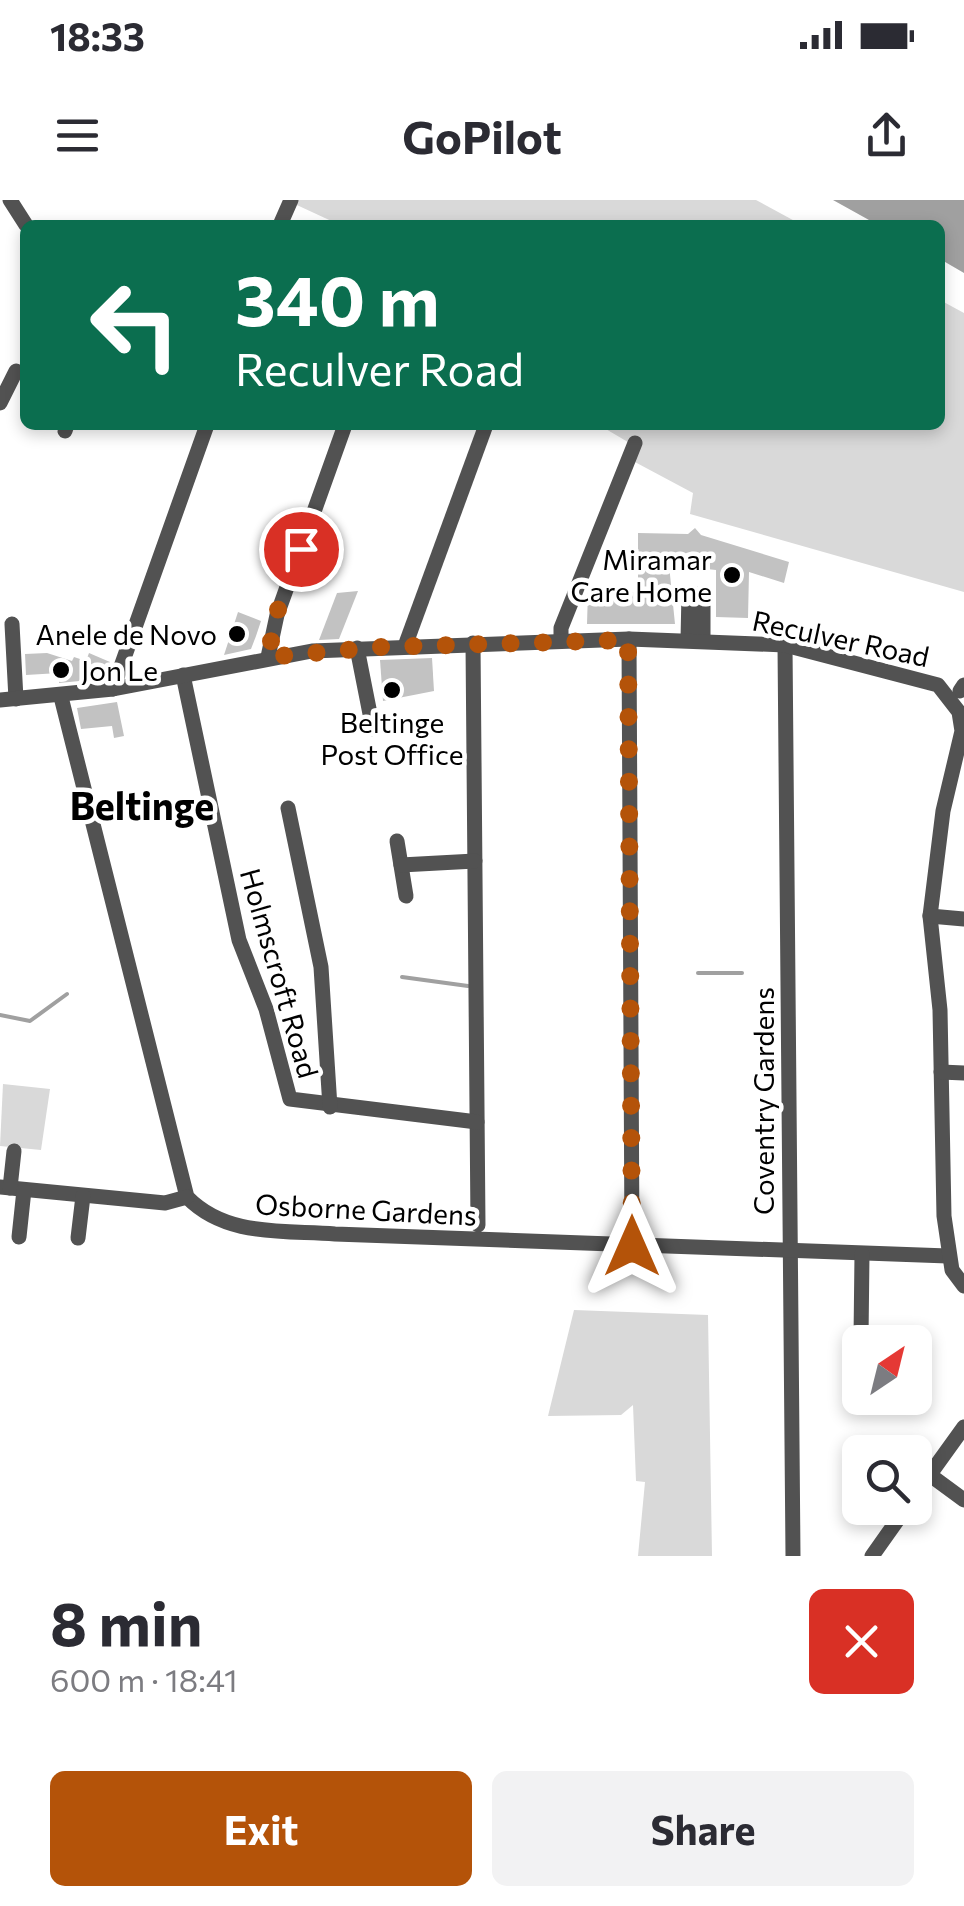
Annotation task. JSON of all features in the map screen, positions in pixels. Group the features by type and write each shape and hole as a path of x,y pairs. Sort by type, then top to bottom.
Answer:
{"street":[{"path":"0,403 14,369"},
{"path":"113,690 205,430"},
{"path":"268,657 276,615 344,430"},
{"path":"405,646 484,430"},
{"path":"561,641 561,628 635,443"},
{"path":"8,699 12,624"},
{"path":"628,640 632,1246"},
{"name":"Reculver Road","path":"8,699 113,690 268,657 357,648 628,640 786,645 959,690 962,731 943,812 930,916 948,1256 964,1286"},
{"path":"474,643 478,1225"},
{"name":"Coventry Gardens","path":"786,645 788,1252 794,1556"},
{"path":"357,648 373,730"},
{"name":"Holmscroft Road","path":"183,675 239,940 266,1009 281,1078 290,1100 330,1108 477,1122"},
{"path":"11,1188 164,1204 187,1197 61,697"},
{"path":"288,808 321,966 330,1108"},
{"path":"397,842 406,896"},
{"path":"401,866 475,861"},
{"path":"930,916 964,919"},
{"path":"941,1072 964,1073"},
{"path":"14,1151 11,1188 19,1237"},
{"path":"78,1238 83,1196"},
{"name":"Osborne Gardens","path":"187,1197 204,1214 233,1227 948,1256"},
{"path":"861,1325 862,1254"},
{"path":"932,1472 964,1427"},
{"path":"932,1476 964,1500"},
{"path":"872,1556 894,1525"}],"shaded area":[{"path":"286,200 756,200 793,220 329,220"},
{"path":"833,200 964,200 964,273 945,262 945,220 869,220"},
{"path":"945,303 964,313 964,592 690,514 693,493 633,461 638,448 607,430 945,430"},
{"path":"3,1084 50,1089 41,1150 0,1146"},
{"path":"574,1310 708,1315 712,1556 638,1556 645,1482 636,1481 633,1405 621,1415 548,1416"}],"building":[{"name":"Miramar Care Home","path":"695,528 701,535 789,562 784,583 749,572 748,618 716,617 716,570 669,565 675,624 587,624 588,591 638,592 638,533 688,534"},
{"path":"358,591 339,639 319,640 337,593"},
{"path":"238,612 261,621 251,649 224,655"},
{"path":"47,653 86,661 89,653 110,662 100,679 59,683 59,673 26,675 25,654"},
{"path":"432,658 434,691 383,701 380,660"},
{"path":"117,702 124,736 114,738 112,726 81,729 77,708"}],"waterway":[{"path":"698,973 742,973"},
{"path":"402,977 468,986"},
{"path":"0,1015 30,1021 67,994"}],"place":[{"name":"Miramar Care Home","path":"732,575"},
{"name":"Anele de Novo","path":"237,634"},
{"name":"Jon Le","path":"61,670"},
{"name":"Beltinge Post Office","path":"392,690"}],"district":[{"name":"Beltinge","path":"142,804"}],"route":[{"path":"301,549 276,615 268,657 381,647 628,640 632,1246"}]}
